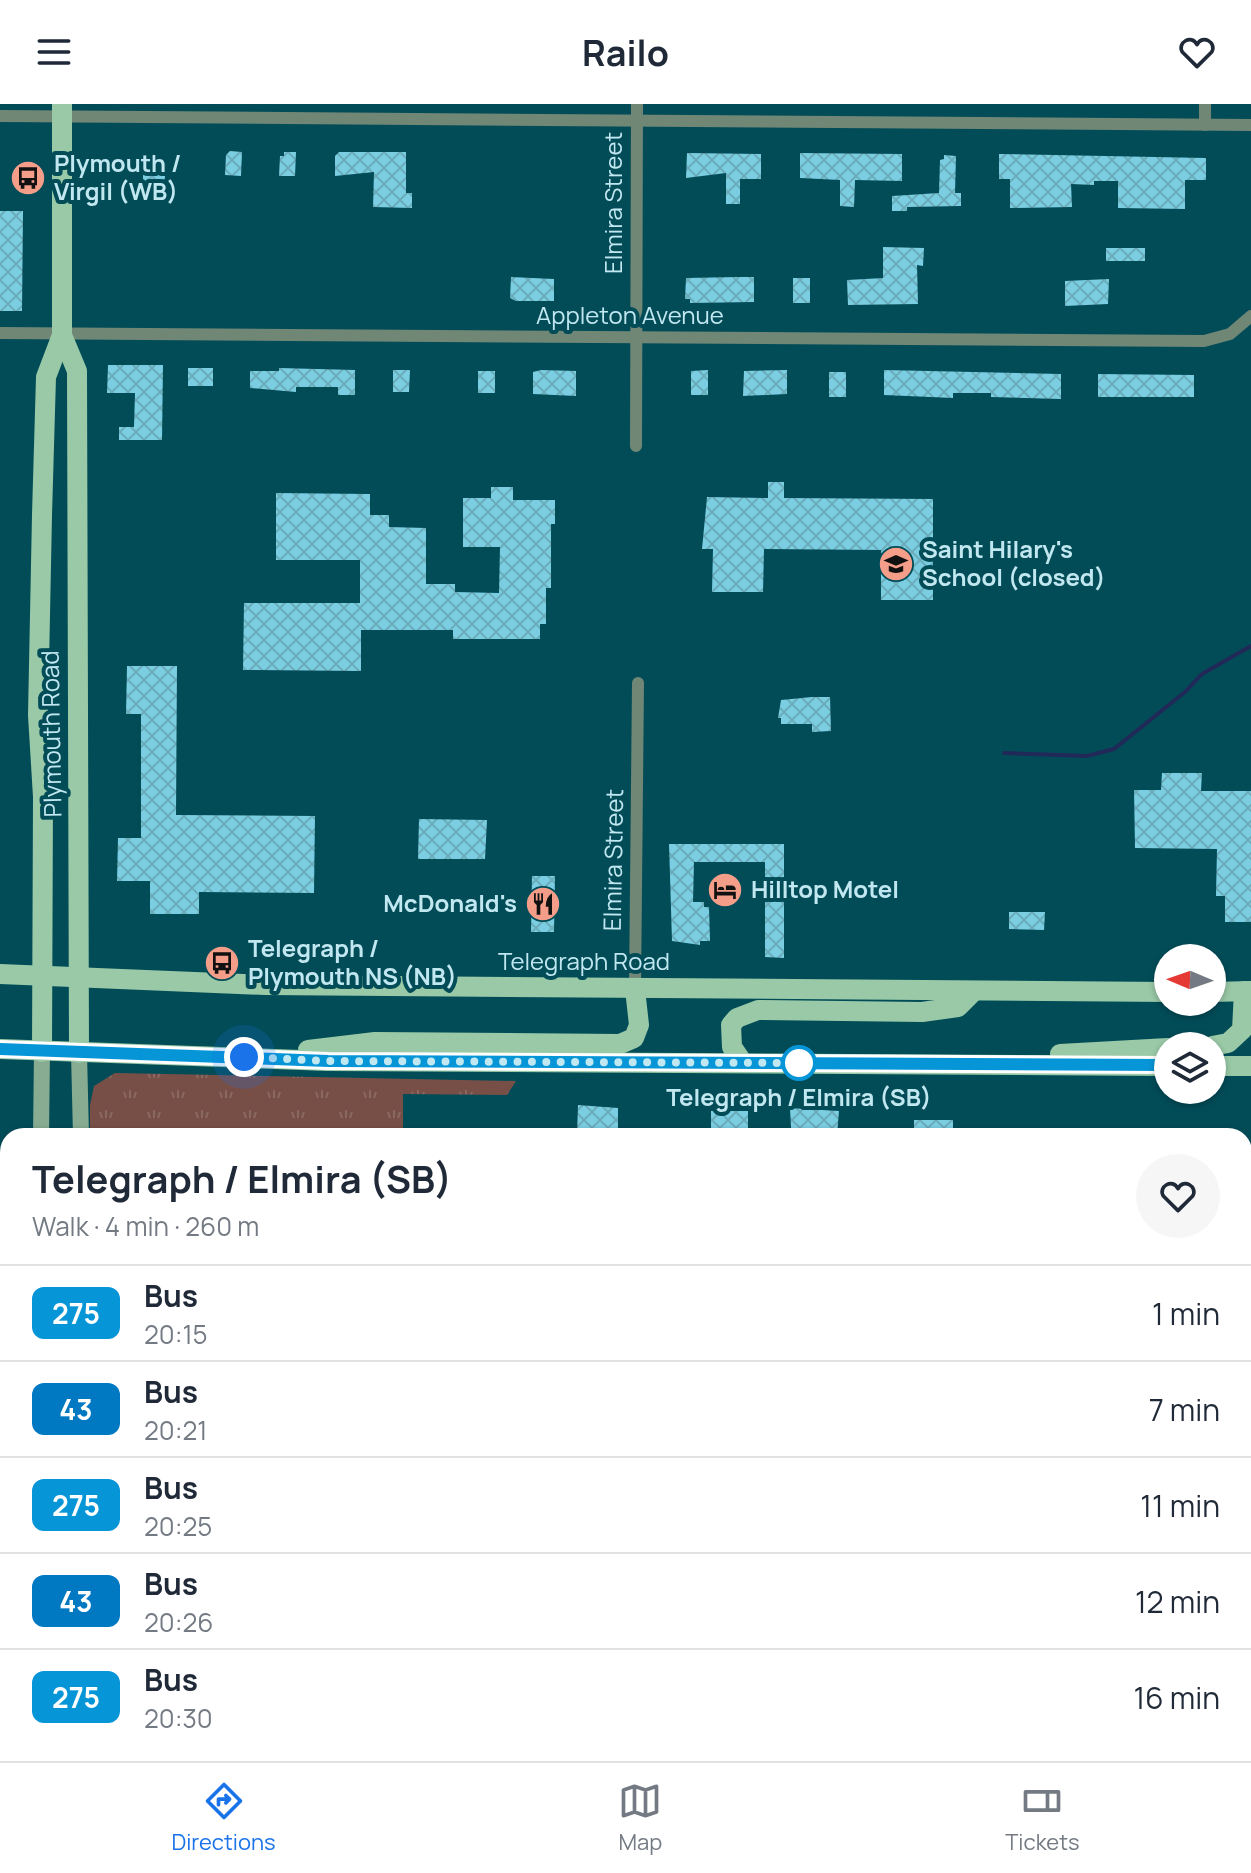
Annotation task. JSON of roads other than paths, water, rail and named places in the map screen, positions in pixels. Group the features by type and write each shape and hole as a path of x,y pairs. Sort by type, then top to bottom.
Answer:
{"main road":[{"name":"Plymouth Road","path":"41,1128 43,797 38,715 42,500 46,377 62,335 62,110"},
{"name":"Plymouth Road","path":"62,335 77,371 81,1128"},
{"name":"Telegraph Road","path":"0,974 80,979 635,989 1154,992"},
{"path":"244,1057 375,1042 620,1044 634,1038 639,1025 635,989"},
{"path":"1226,992 1247,991 1242,1030 1226,1043"},
{"path":"743,1063 732,1047 731,1025 737,1018 758,1010 922,1012 958,1007 972,993"},
{"path":"0,1049 328,1061 1154,1066"},
{"path":"1039,1065 1063,1052 1154,1049"},
{"path":"1226,1066 1251,1066"}],"street":[{"name":"Elmira Street","path":"636,446 637,104"},
{"path":"1205,104 1205,125"},
{"path":"0,116 62,110 637,121 1251,125"},
{"name":"Appleton Avenue","path":"0,333 1204,341 1230,334 1251,316"},
{"name":"Elmira Street","path":"635,989 638,683"}],"waterway":[{"path":"1004,753 1087,756 1114,749 1185,692 1202,674 1251,646"}],"place":[{"name":"Plymouth / Virgil (WB)","path":"28,178"},
{"name":"Saint Hilary's School (closed)","path":"896,564"},
{"name":"Hilltop Motel","path":"725,890"},
{"name":"McDonald's","path":"543,904"},
{"name":"Telegraph / Plymouth NS (NB)","path":"222,963"},
{"name":"Telegraph / Elmira (SB)","path":"799,1063"}]}
